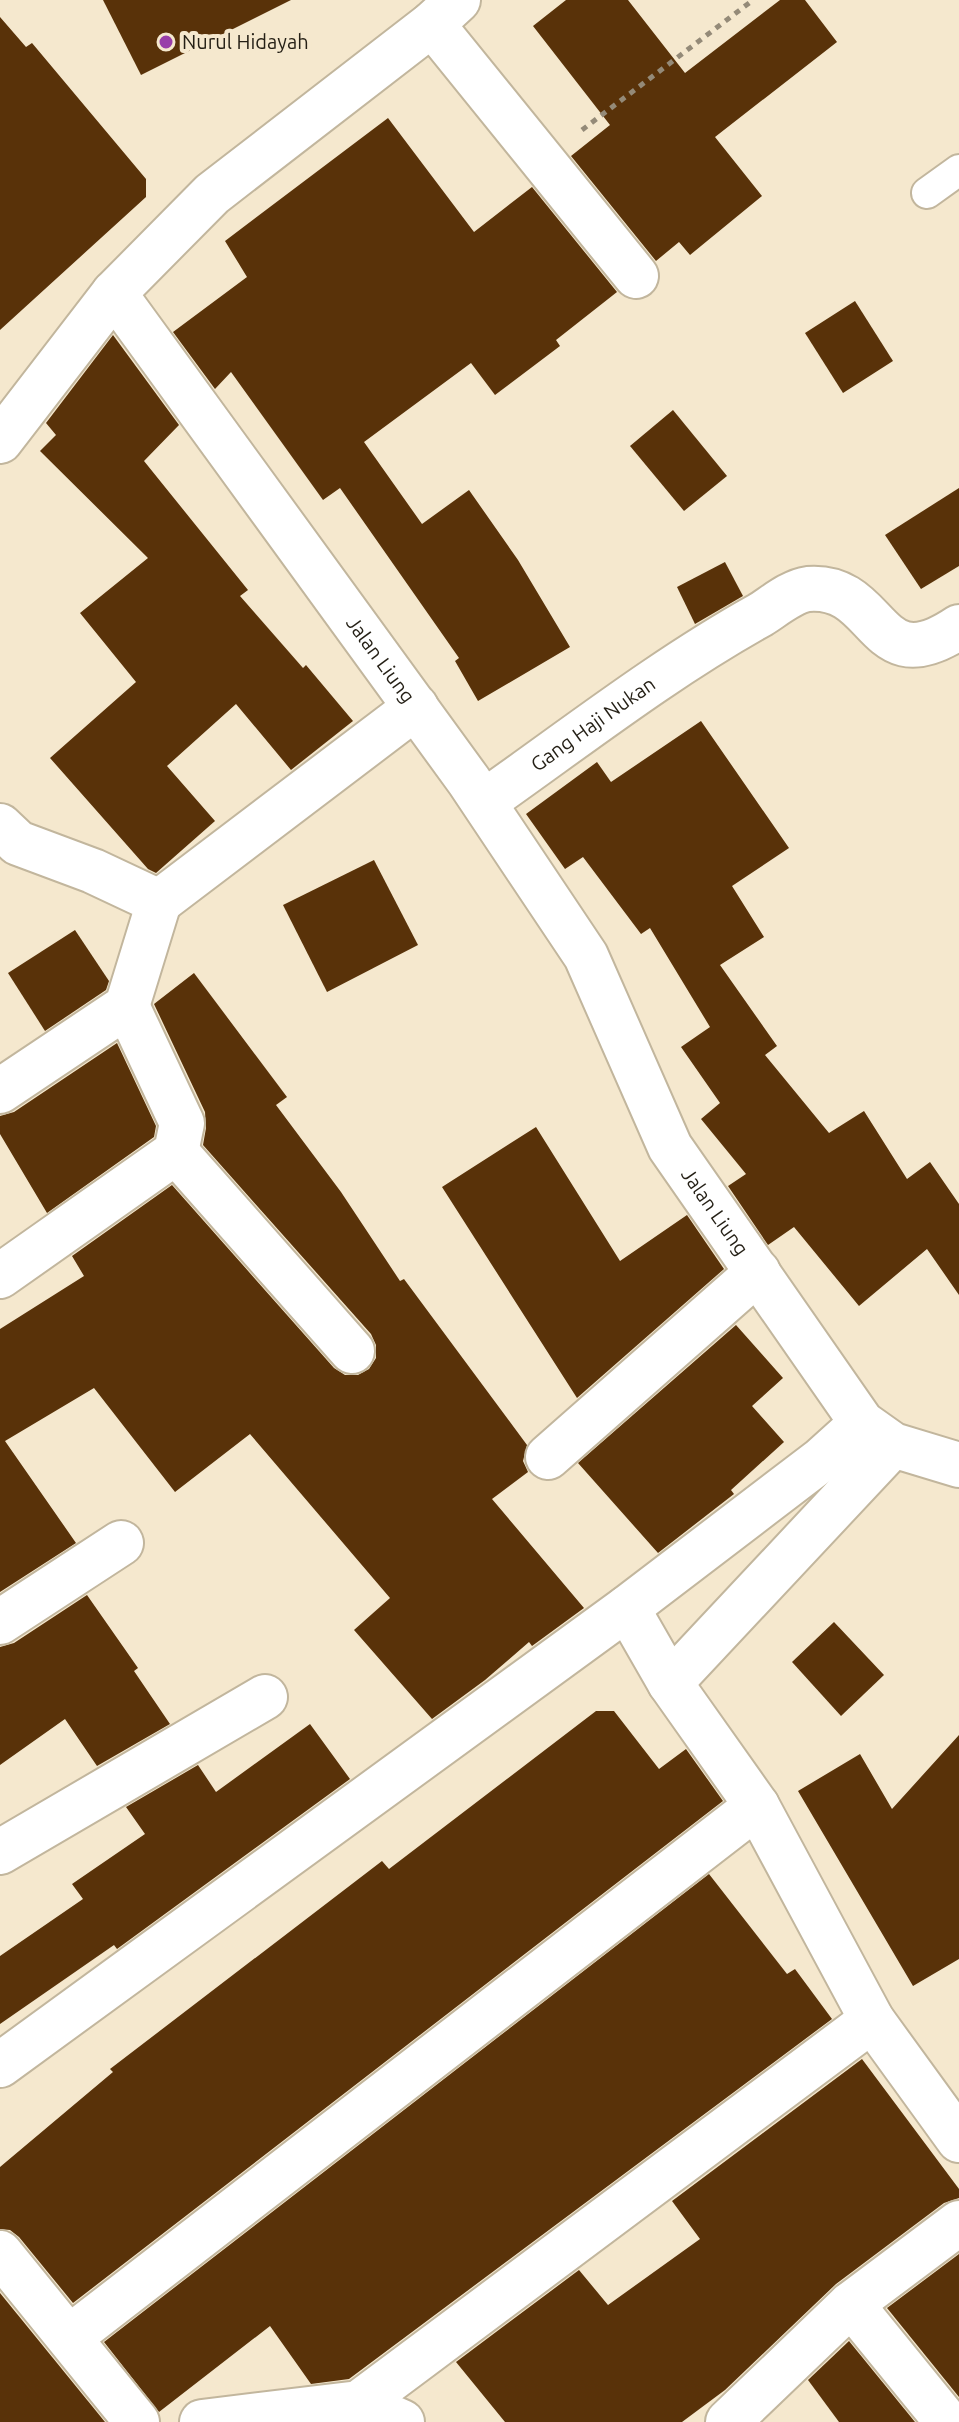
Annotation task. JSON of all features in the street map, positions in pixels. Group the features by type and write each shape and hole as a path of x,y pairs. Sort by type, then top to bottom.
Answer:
{"street":[{"path":"0,441 114,293 212,194 445,12 542,160 636,276"},
{"name":"Jalan Liung","path":"114,293 484,802 586,956 670,1147 877,1434"},
{"name":"Gang Haji Nukan","path":"484,802 703,647 804,589 829,590 854,603 888,636 906,647 924,646 959,627"},
{"path":"0,1091 127,1006 159,902 416,707"},
{"path":"0,826 18,843 93,871 159,902"},
{"path":"0,1276 176,1152 182,1123 127,1006"},
{"path":"176,1152 352,1351"},
{"path":"548,1457 758,1272"},
{"path":"670,1683 877,1434"},
{"path":"0,2065 627,1608 821,1460 877,1434 959,1465"},
{"path":"0,1622 121,1543"},
{"path":"627,1608 670,1683 757,1806 872,2020 959,2140"},
{"path":"2,1847 265,1697"},
{"path":"70,2337 757,1806"},
{"path":"202,2422 359,2403 872,2020"},
{"path":"728,2422 851,2304 959,2223"},
{"path":"0,2253 137,2422"},
{"path":"851,2304 947,2422"},
{"path":"359,2403 402,2422"}],"lane":[{"path":"927,193 959,170"}],"path":[{"path":"542,160 753,0"}],"building":[{"name":"Nurul Hidayah","path":"103,0 291,0 141,75"},
{"path":"566,0 628,0 685,73 780,0 805,0 837,42 715,137 762,196 690,255 679,242 656,261 571,156 610,125 533,26"},
{"path":"0,17 26,47 32,43 146,179 146,197 0,330"},
{"path":"388,118 474,232 532,187 617,292 556,340 560,346 495,395 471,363 364,442 422,524 469,490 518,560 570,647 478,701 455,661 459,658 340,488 323,500 231,372 215,389 173,332 247,277 225,241"},
{"path":"855,301 893,361 843,393 805,333"},
{"path":"113,335 179,425 144,461 248,590 240,596 303,668 306,665 353,721 291,770 236,704 167,766 215,821 156,873 148,869 50,758 136,682 80,613 148,558 40,451 56,435 46,423"},
{"path":"673,410 727,476 684,511 630,446"},
{"path":"959,488 959,566 921,589 885,535"},
{"path":"725,562 743,596 695,624 677,587"},
{"path":"701,721 789,848 732,886 764,937 720,965 777,1046 765,1055 829,1133 864,1111 907,1179 930,1162 959,1204 959,1295 927,1249 859,1306 794,1227 768,1245 728,1186 746,1174 701,1119 720,1103 681,1047 710,1027 650,928 641,934 583,857 565,869 526,814 597,762 611,782"},
{"path":"374,860 418,945 327,992 283,905"},
{"path":"75,930 109,981 106,990 45,1031 8,973"},
{"path":"194,973 287,1097 276,1105 341,1192 400,1281 404,1279 527,1445 523,1461 528,1472 492,1499 584,1608 532,1646 529,1642 485,1680 432,1719 354,1630 390,1598 250,1434 175,1492 94,1388 5,1441 76,1543 0,1592 0,1329 84,1276 72,1256 172,1185 334,1368 345,1375 358,1375 369,1369 376,1358 376,1345 371,1334 203,1145 205,1112 154,1004"},
{"path":"117,1043 156,1126 154,1137 47,1213 0,1134 0,1116 14,1112"},
{"path":"536,1127 620,1261 687,1215 724,1269 577,1398 442,1187"},
{"path":"736,1325 783,1378 752,1406 784,1442 731,1490 734,1494 658,1553 578,1463"},
{"path":"87,1595 138,1668 134,1671 170,1724 97,1766 65,1719 0,1765 0,1647 14,1643"},
{"path":"834,1622 884,1675 841,1716 792,1662"},
{"path":"596,1711 614,1711 659,1769 686,1749 723,1801 73,2303 19,2237 10,2230 0,2229 0,2167 113,2072 110,2069 382,1861 389,1869"},
{"path":"310,1724 350,1779 117,1949 114,1945 0,2024 0,1956 83,1899 72,1884 145,1834 126,1807 198,1765 216,1792"},
{"path":"959,1735 959,1959 913,1986 798,1791 860,1754 892,1809"},
{"path":"709,1874 787,1974 795,1969 832,2019 349,2379 311,2384 270,2326 159,2412 104,2342"},
{"path":"862,2059 959,2189 959,2198 944,2203 836,2284 725,2390 682,2422 505,2422 456,2362 579,2270 608,2305 700,2239 672,2201"},
{"path":"959,2254 959,2397 887,2308"},
{"path":"0,2293 105,2422 0,2422"},
{"path":"849,2341 915,2422 839,2422 808,2380"}],"place":[{"name":"Nurul Hidayah","path":"166,42"}]}
